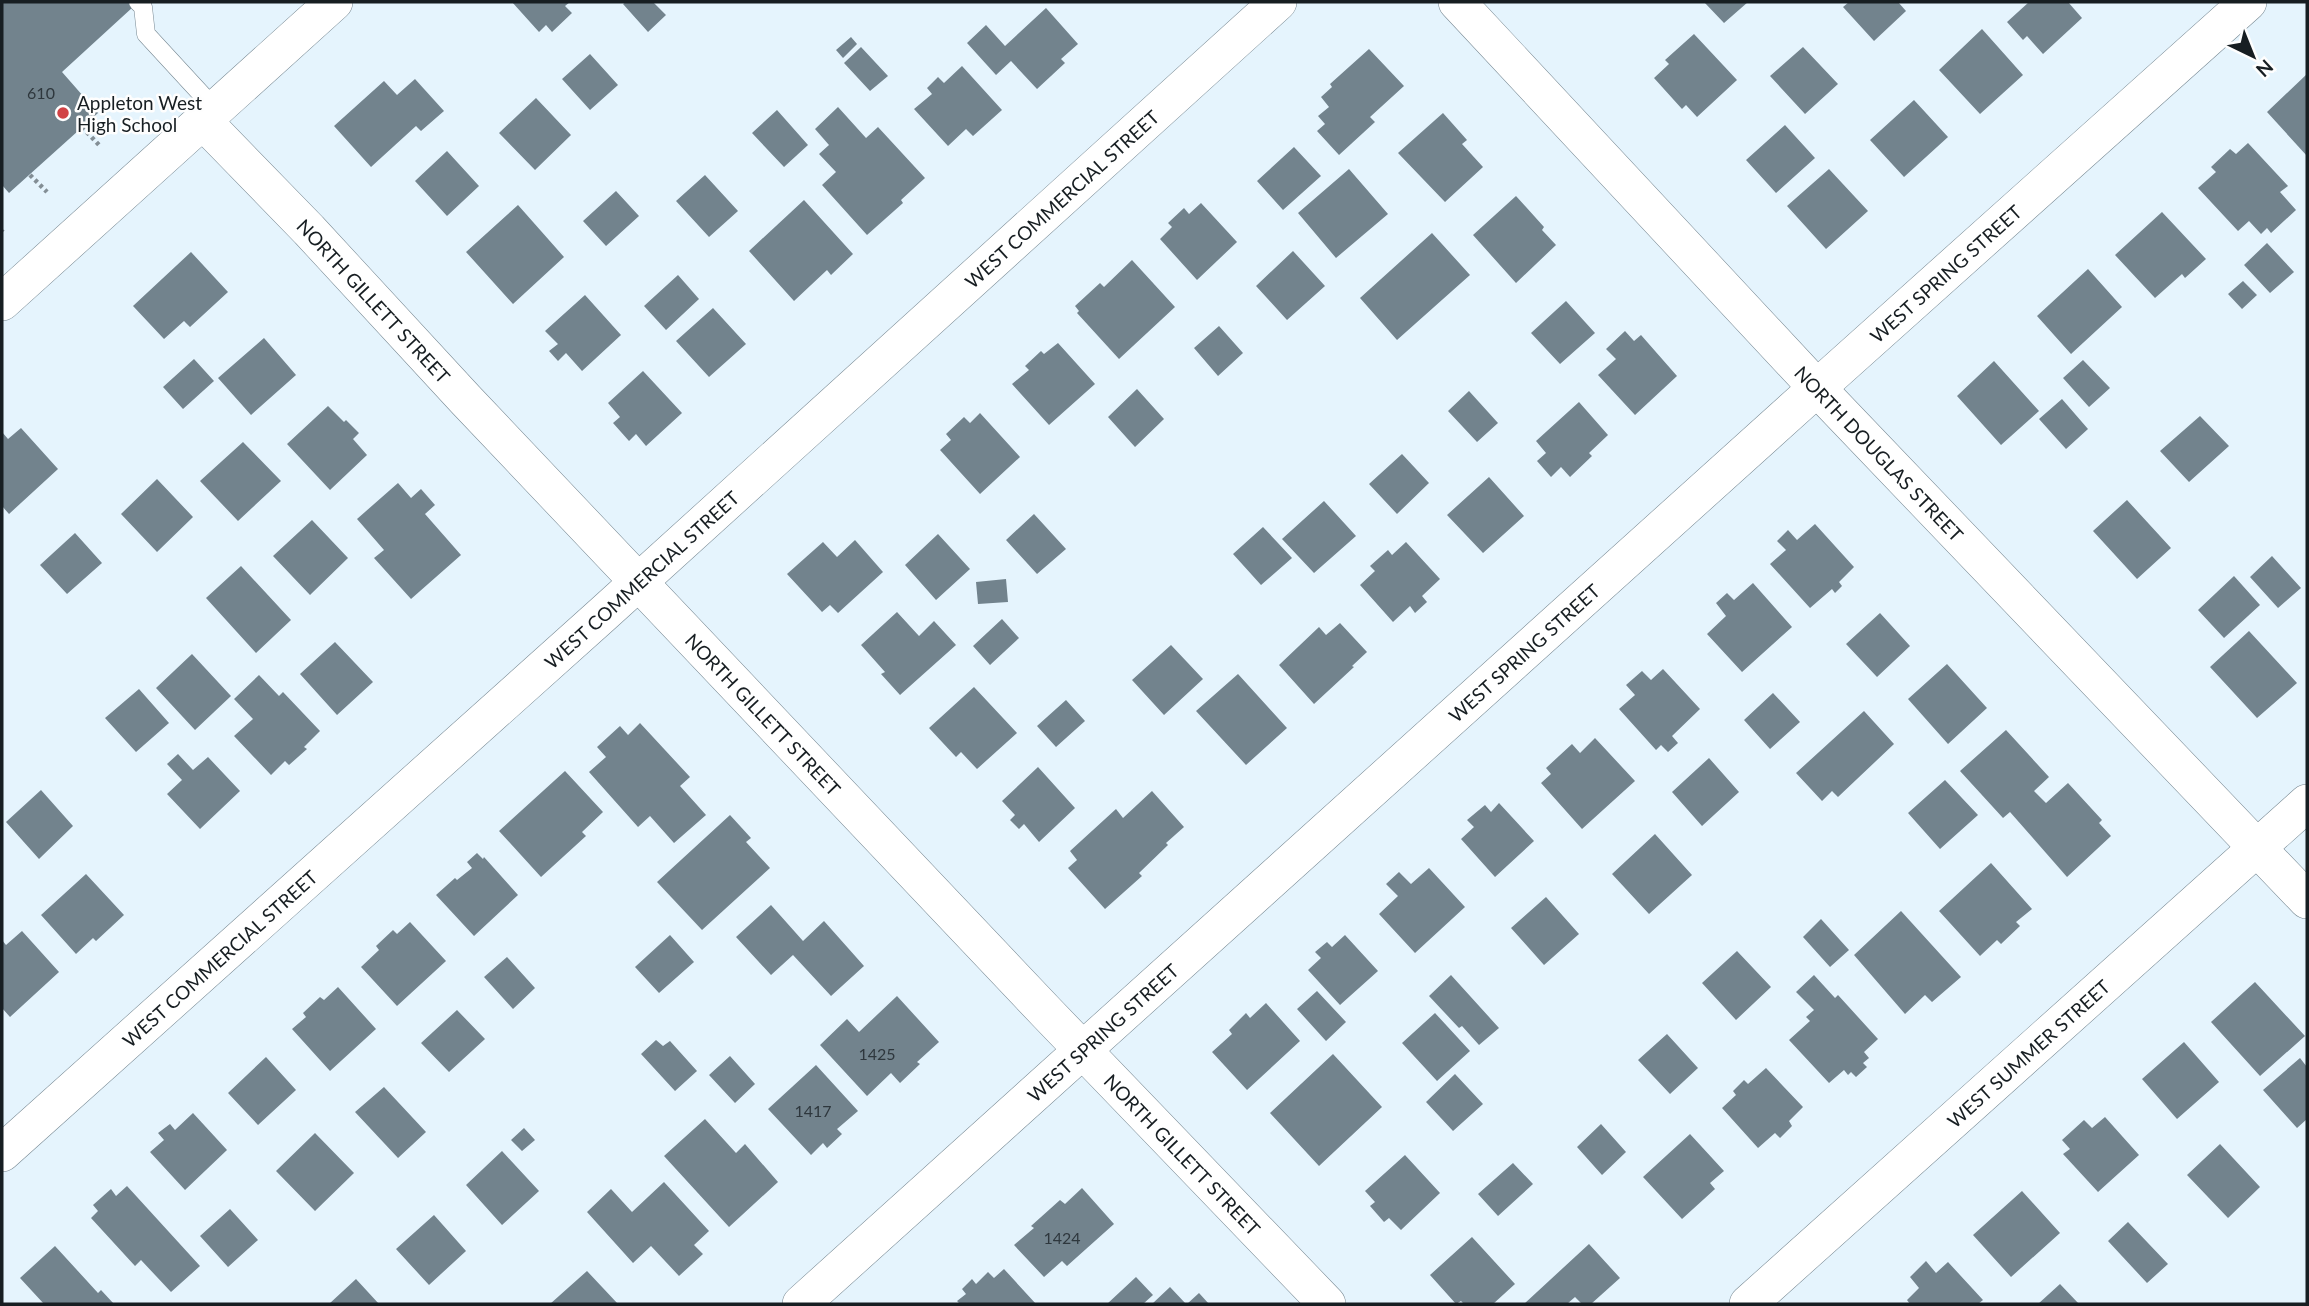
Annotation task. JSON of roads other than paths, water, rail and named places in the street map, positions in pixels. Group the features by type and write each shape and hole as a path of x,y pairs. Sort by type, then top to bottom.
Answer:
{"street":[{"path":"2,302 334,2"},
{"name":"WEST COMMERCIAL STREET","path":"2,1153 1278,2"},
{"name":"NORTH DOUGLAS STREET","path":"1457,2 1816,388 2307,900"},
{"name":"WEST SPRING STREET","path":"802,1304 1816,388 2248,2"},
{"name":"NORTH GILLETT STREET","path":"210,115 309,230 465,399 1083,1051 1327,1304"},
{"name":"WEST SUMMER STREET","path":"1748,1304 2307,803"}],"lane":[{"path":"138,2 143,7 146,34 210,115"}],"place":[{"name":"Appleton West High School","path":"63,113"}]}
